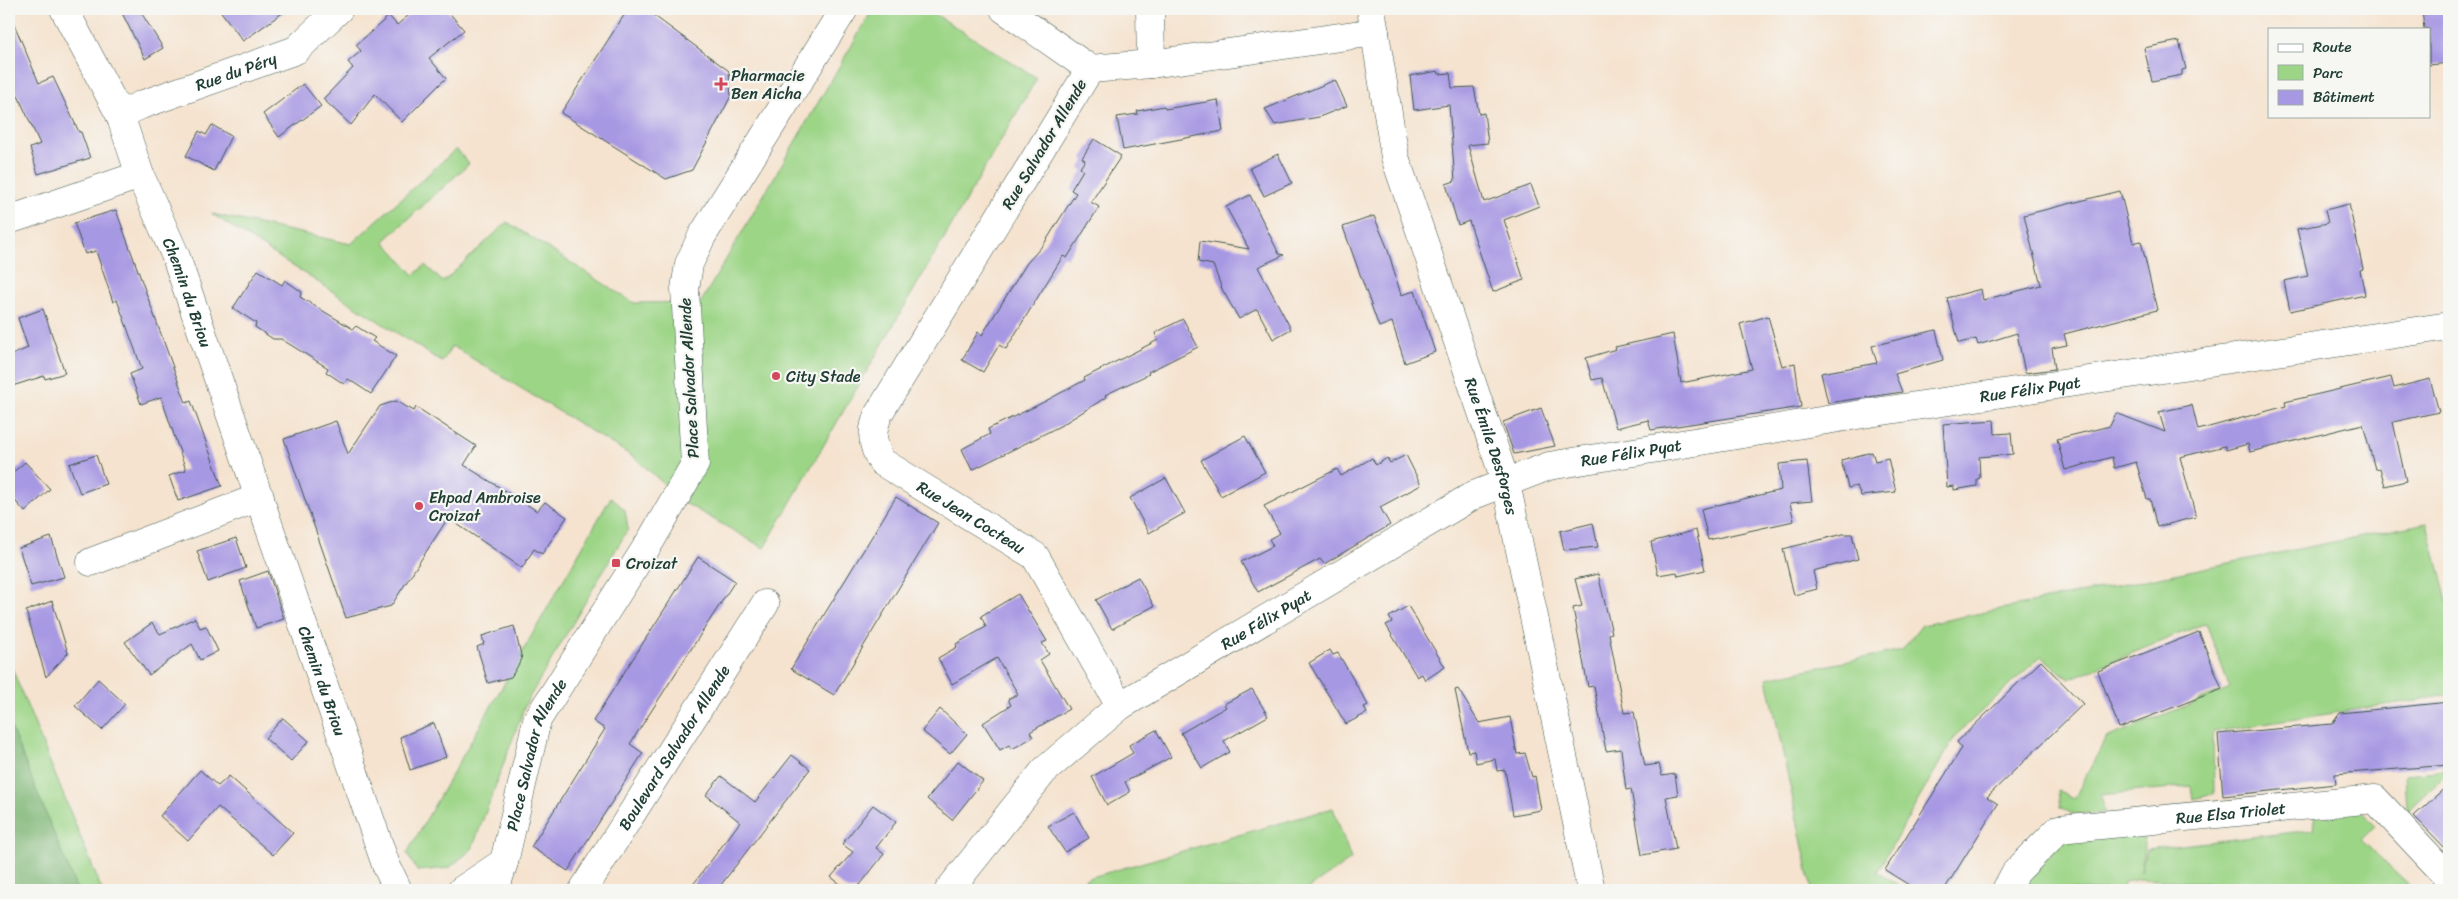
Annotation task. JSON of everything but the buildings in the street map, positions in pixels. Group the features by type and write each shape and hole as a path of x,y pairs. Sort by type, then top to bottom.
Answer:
{"street":[{"name":"Chemin du Briou","path":"64,9 120,115 140,175 176,257 260,497 320,682 386,866 398,890"},
{"name":"Rue du Péry","path":"120,115 141,105 296,50 339,9"},
{"name":"Place Salvador Allende","path":"504,862 537,720 652,540 696,464 685,289 689,264 702,236 844,9"},
{"path":"1004,9 1090,69"},
{"path":"1150,9 1151,64"},
{"name":"Rue Salvador Allende","path":"872,441 873,427 879,413 1090,69 1151,64 1373,21"},
{"name":"Rue Émile Desforges","path":"1373,21 1396,157 1506,483 1591,890"},
{"path":"9,220 140,175"},
{"name":"Rue Félix Pyat","path":"949,890 1044,771 1120,706 1474,495 1549,466 1869,413 2449,326"},
{"name":"Rue Jean Cocteau","path":"872,441 882,462 1036,556 1120,706"},
{"path":"91,562 260,497"},
{"name":"Boulevard Salvador Allende","path":"583,890 765,604"},
{"name":"Rue Elsa Triolet","path":"2006,890 2014,873 2059,829 2375,799 2449,878"},
{"path":"462,890 504,862"},
{"path":"495,890 504,862"},
{"path":"386,866 417,890"}],"green space":[{"path":"873,9 927,9 1037,78 764,548 685,503 635,458 452,346 442,362 212,214 351,244 456,149 469,164 384,241 414,275 425,265 443,282 507,222 634,303 701,302"},
{"path":"611,497 625,510 628,529 526,703 472,849 449,868 417,871 407,853"},
{"path":"2427,523 2449,608 2449,695 2213,732 2214,794 2193,799 2191,786 2101,795 2105,813 2072,814 2060,807 2058,791 2074,799 2106,738 2230,688 2206,623 2069,679 2041,656 1955,736 1877,872 1907,890 1812,890 1767,678 1902,650 1922,625"},
{"path":"9,661 102,890 9,890"},
{"path":"9,723 77,890 9,890"},
{"path":"2449,771 2407,811 2405,774"},
{"path":"1333,808 1351,859 1306,890 1089,890 1085,879"},
{"path":"2360,808 2375,826 2361,840 2415,890 2297,890 2282,887 2140,879 2124,882 2123,890 2022,890 2033,869 2069,837 2146,829 2141,872 2146,849 2313,830 2315,810"}],"place":[{"name":"Pharmacie Ben Aicha","path":"721,84"},
{"name":"City Stade","path":"776,376"},
{"name":"Ehpad Ambroise Croizat","path":"419,506"},
{"name":"Croizat","path":"616,563"}]}
